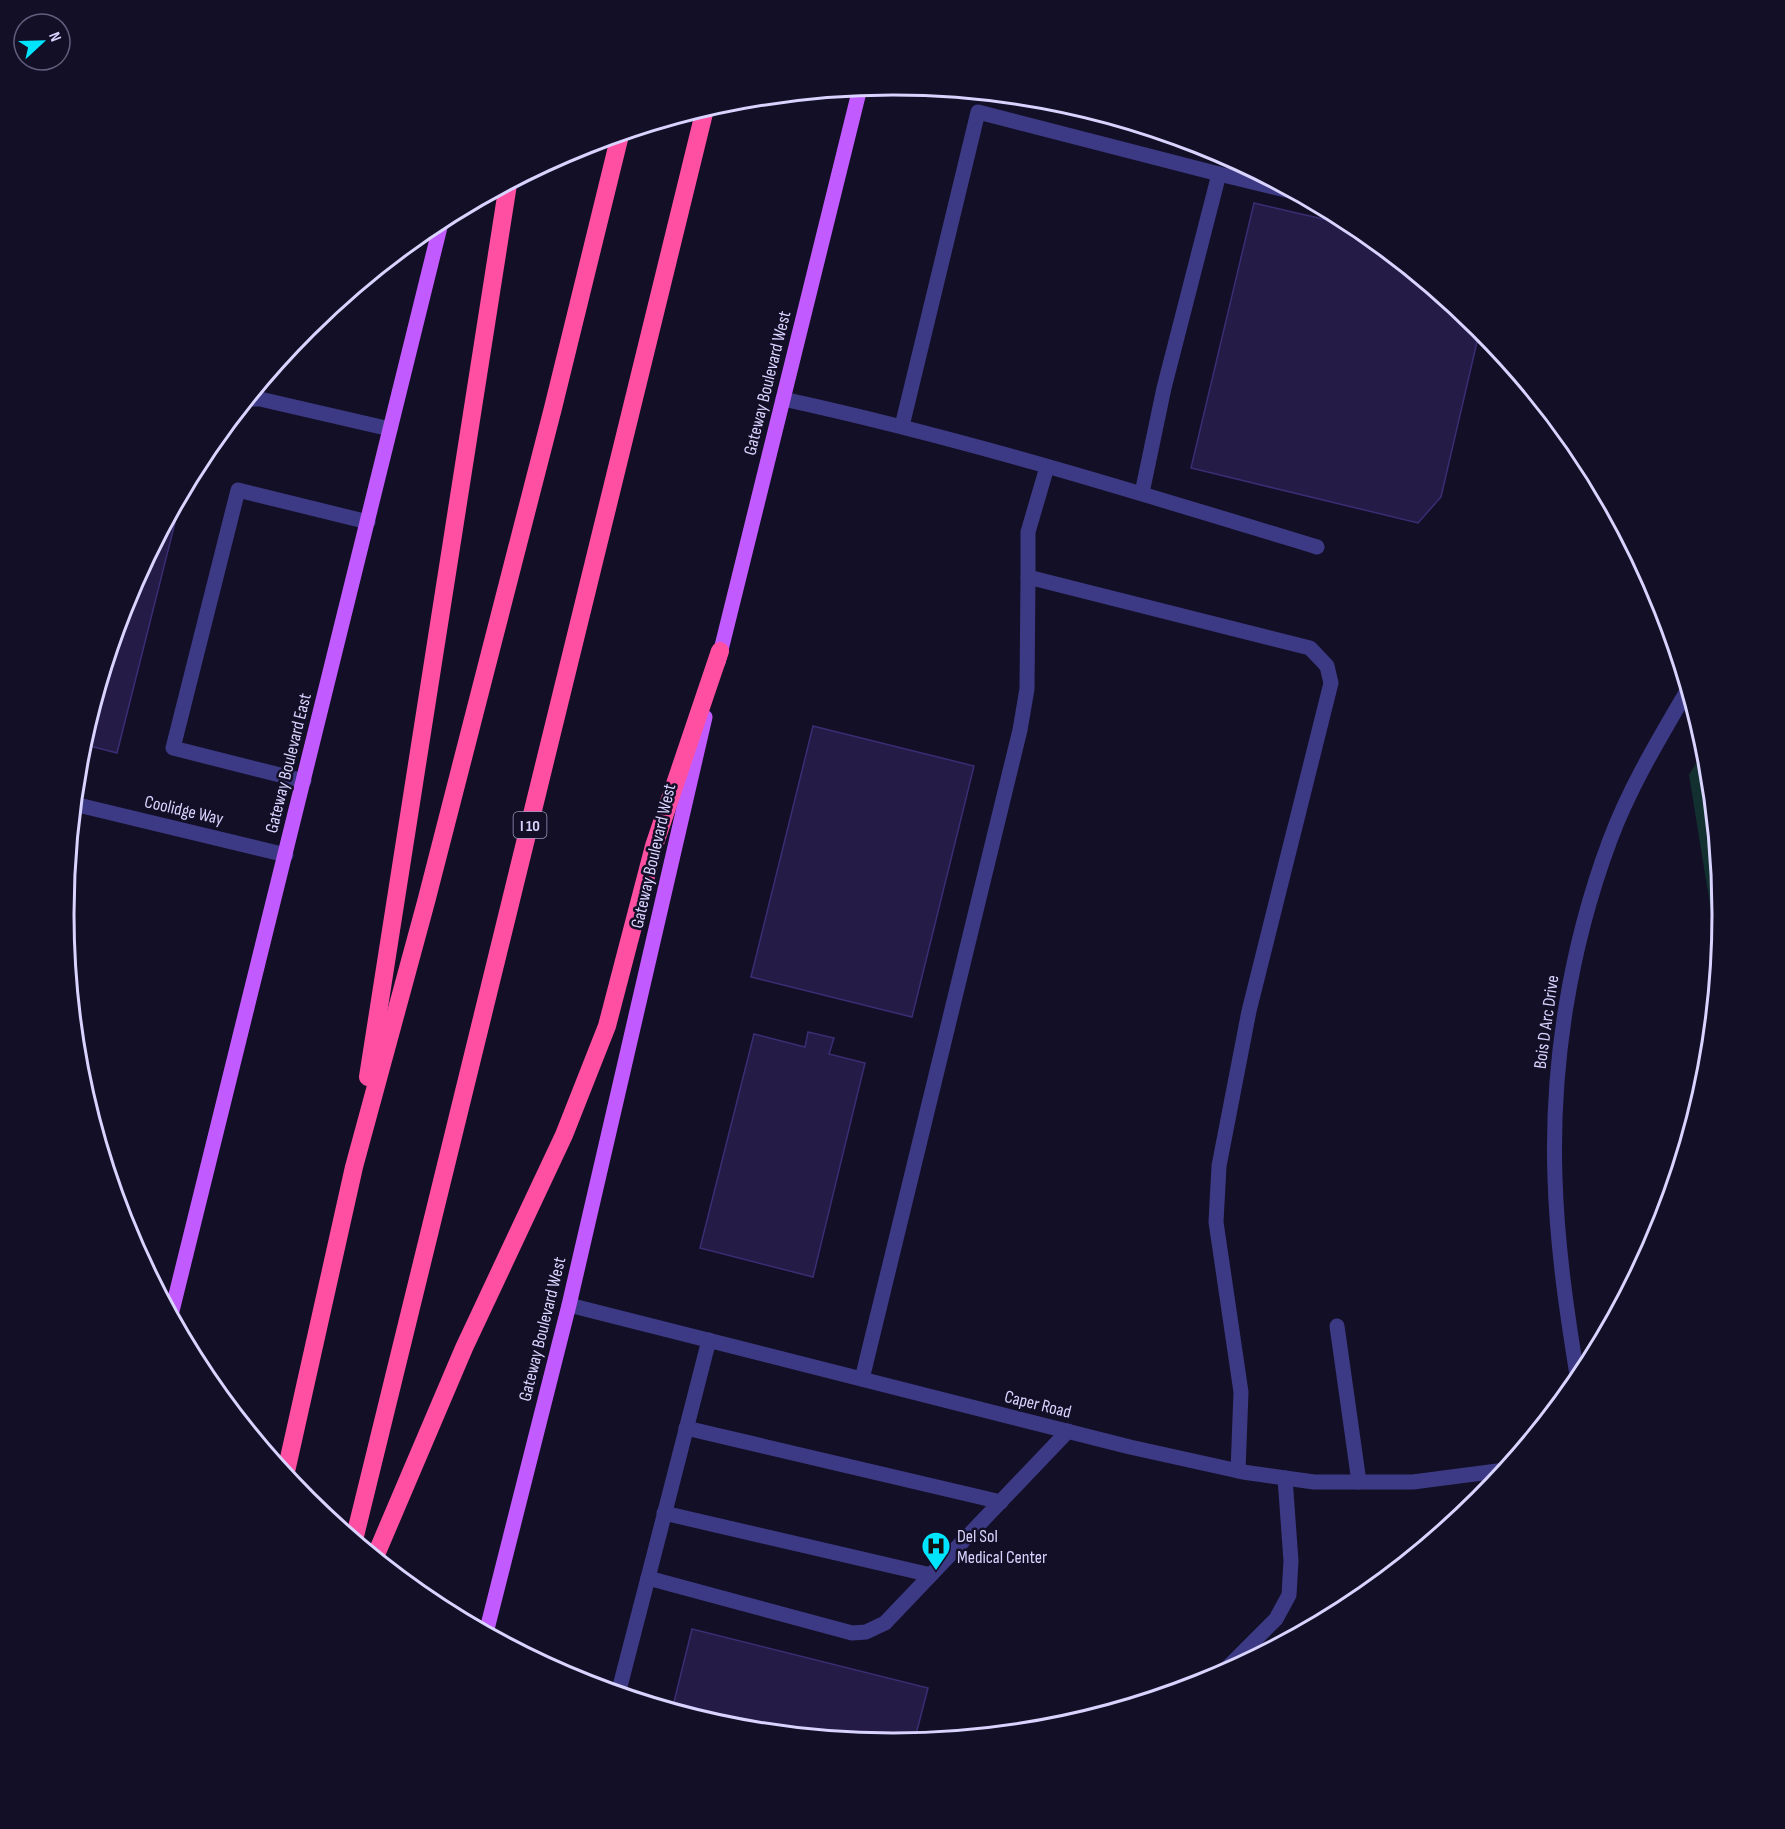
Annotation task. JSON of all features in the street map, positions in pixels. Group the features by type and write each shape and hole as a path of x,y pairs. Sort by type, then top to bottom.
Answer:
{"highway":[{"name":"I 10","path":"356,1533 703,118"},
{"path":"287,1466 354,1167 426,902 553,408 618,143"},
{"path":"354,1167 507,192"},
{"path":"378,1551 464,1348 564,1135 607,1026 654,846 720,651"}],"main road":[{"name":"Gateway Boulevard West","path":"488,1626 569,1305 720,651 858,96"},
{"name":"Gateway Boulevard East","path":"173,1306 439,233"}],"street":[{"path":"902,426 978,112 1264,185"},
{"path":"1142,494 1164,388 1219,174"},
{"path":"257,399 390,429"},
{"path":"783,399 902,426 1142,494 1317,547"},
{"path":"862,1379 1020,730 1027,689 1028,532 1047,467"},
{"path":"304,781 173,748 238,490 368,522"},
{"path":"1028,577 1310,648 1327,666 1331,683 1249,1011 1219,1166 1216,1222 1241,1392 1238,1471"},
{"name":"Bois D Arc Drive","path":"1576,1366 1564,1291 1555,1178 1556,1091 1566,997 1584,923 1610,840 1644,765 1683,699"},
{"name":"Coolidge Way","path":"81,806 286,855"},
{"name":"Caper Road","path":"569,1305 1068,1431 1238,1471 1314,1482 1413,1482 1493,1472"},
{"path":"1337,1326 1359,1482"},
{"path":"620,1687 709,1340"},
{"path":"686,1428 1001,1502"},
{"path":"648,1578 852,1633 866,1632 885,1623 1068,1431"},
{"path":"1239,1656 1276,1619 1289,1595 1291,1562 1286,1478"},
{"path":"664,1514 931,1575"}],"green space":[{"path":"1697,762 1710,861 1712,916 1689,775"}],"building":[{"path":"1254,203 1325,220 1391,265 1433,299 1477,341 1441,497 1418,523 1191,468"},
{"path":"176,518 117,753 91,746 101,703 136,601"},
{"path":"813,726 974,766 912,1017 751,977"},
{"path":"808,1032 834,1038 829,1054 865,1063 813,1277 700,1248 754,1034 805,1047"},
{"path":"692,1629 928,1688 916,1733 839,1732 786,1726 733,1718 674,1704"}],"place":[{"name":"Del Sol Medical Center","path":"936,1572"}]}
